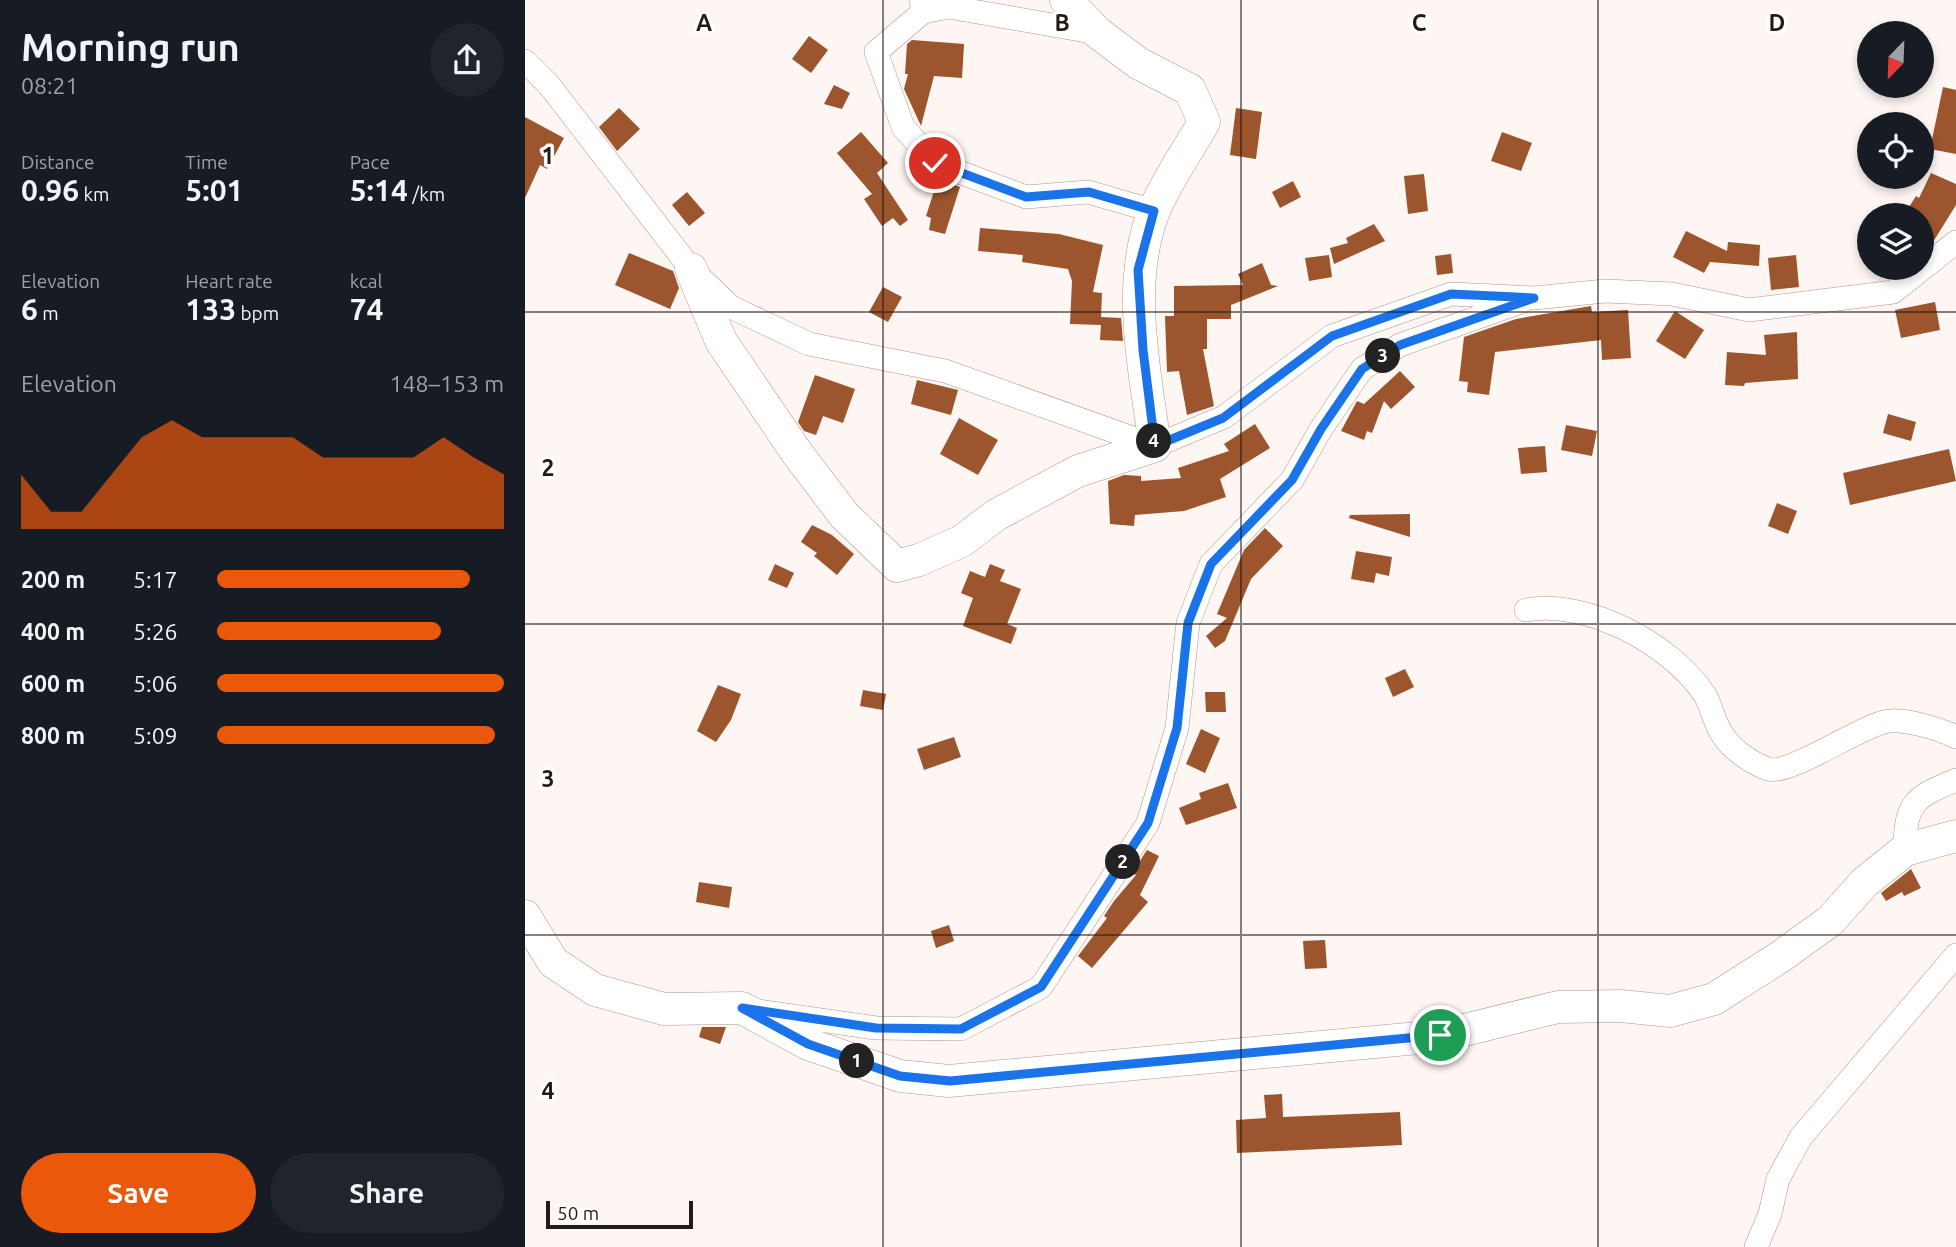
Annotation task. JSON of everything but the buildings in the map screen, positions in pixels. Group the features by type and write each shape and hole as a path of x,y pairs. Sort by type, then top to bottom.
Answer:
{"street":[{"path":"1066,0 1098,33 1138,63 1190,90 1204,122 1154,211 1138,270 1143,350 1155,446"},
{"path":"1098,33 949,7 922,6 876,52 903,127 935,163 1026,197 1089,192 1154,211"},
{"path":"525,61 549,85 691,269 731,307 809,344 945,371 1155,446"},
{"path":"691,269 721,341 797,453 844,515 897,566 919,560 962,541 996,514 1078,471 1155,446 1223,418 1332,336 1451,294 1534,298 1605,291 1672,294 1749,310 1893,292 1956,242"},
{"path":"525,915 553,962 595,990 664,1009 742,1008 876,1028 961,1029 1041,987 1148,823 1177,728 1188,623 1211,564 1292,480 1321,429 1362,369 1400,345 1534,298"},
{"path":"1526,610 1537,608 1592,615 1654,643 1705,695 1722,735 1750,761 1772,770 1794,765 1887,721 1939,729 1956,737"},
{"path":"1905,850 1905,828 1911,807 1929,790 1956,780"},
{"path":"742,1008 808,1044 900,1076 950,1081 1440,1035 1558,1007 1621,1006 1670,1011 1714,999 1780,957 1830,921 1864,882 1905,850 1956,836"},
{"path":"1756,1247 1770,1214 1778,1179 1801,1137 1956,955"}],"route":[{"path":"935,163 1026,197 1089,192 1154,211 1138,270 1143,350 1155,446 1223,418 1332,336 1451,294 1534,298 1400,345 1362,369 1321,429 1292,480 1211,564 1188,623 1177,728 1148,823 1041,987 961,1029 876,1028 742,1008 808,1044 900,1076 950,1081 1440,1035"}]}
